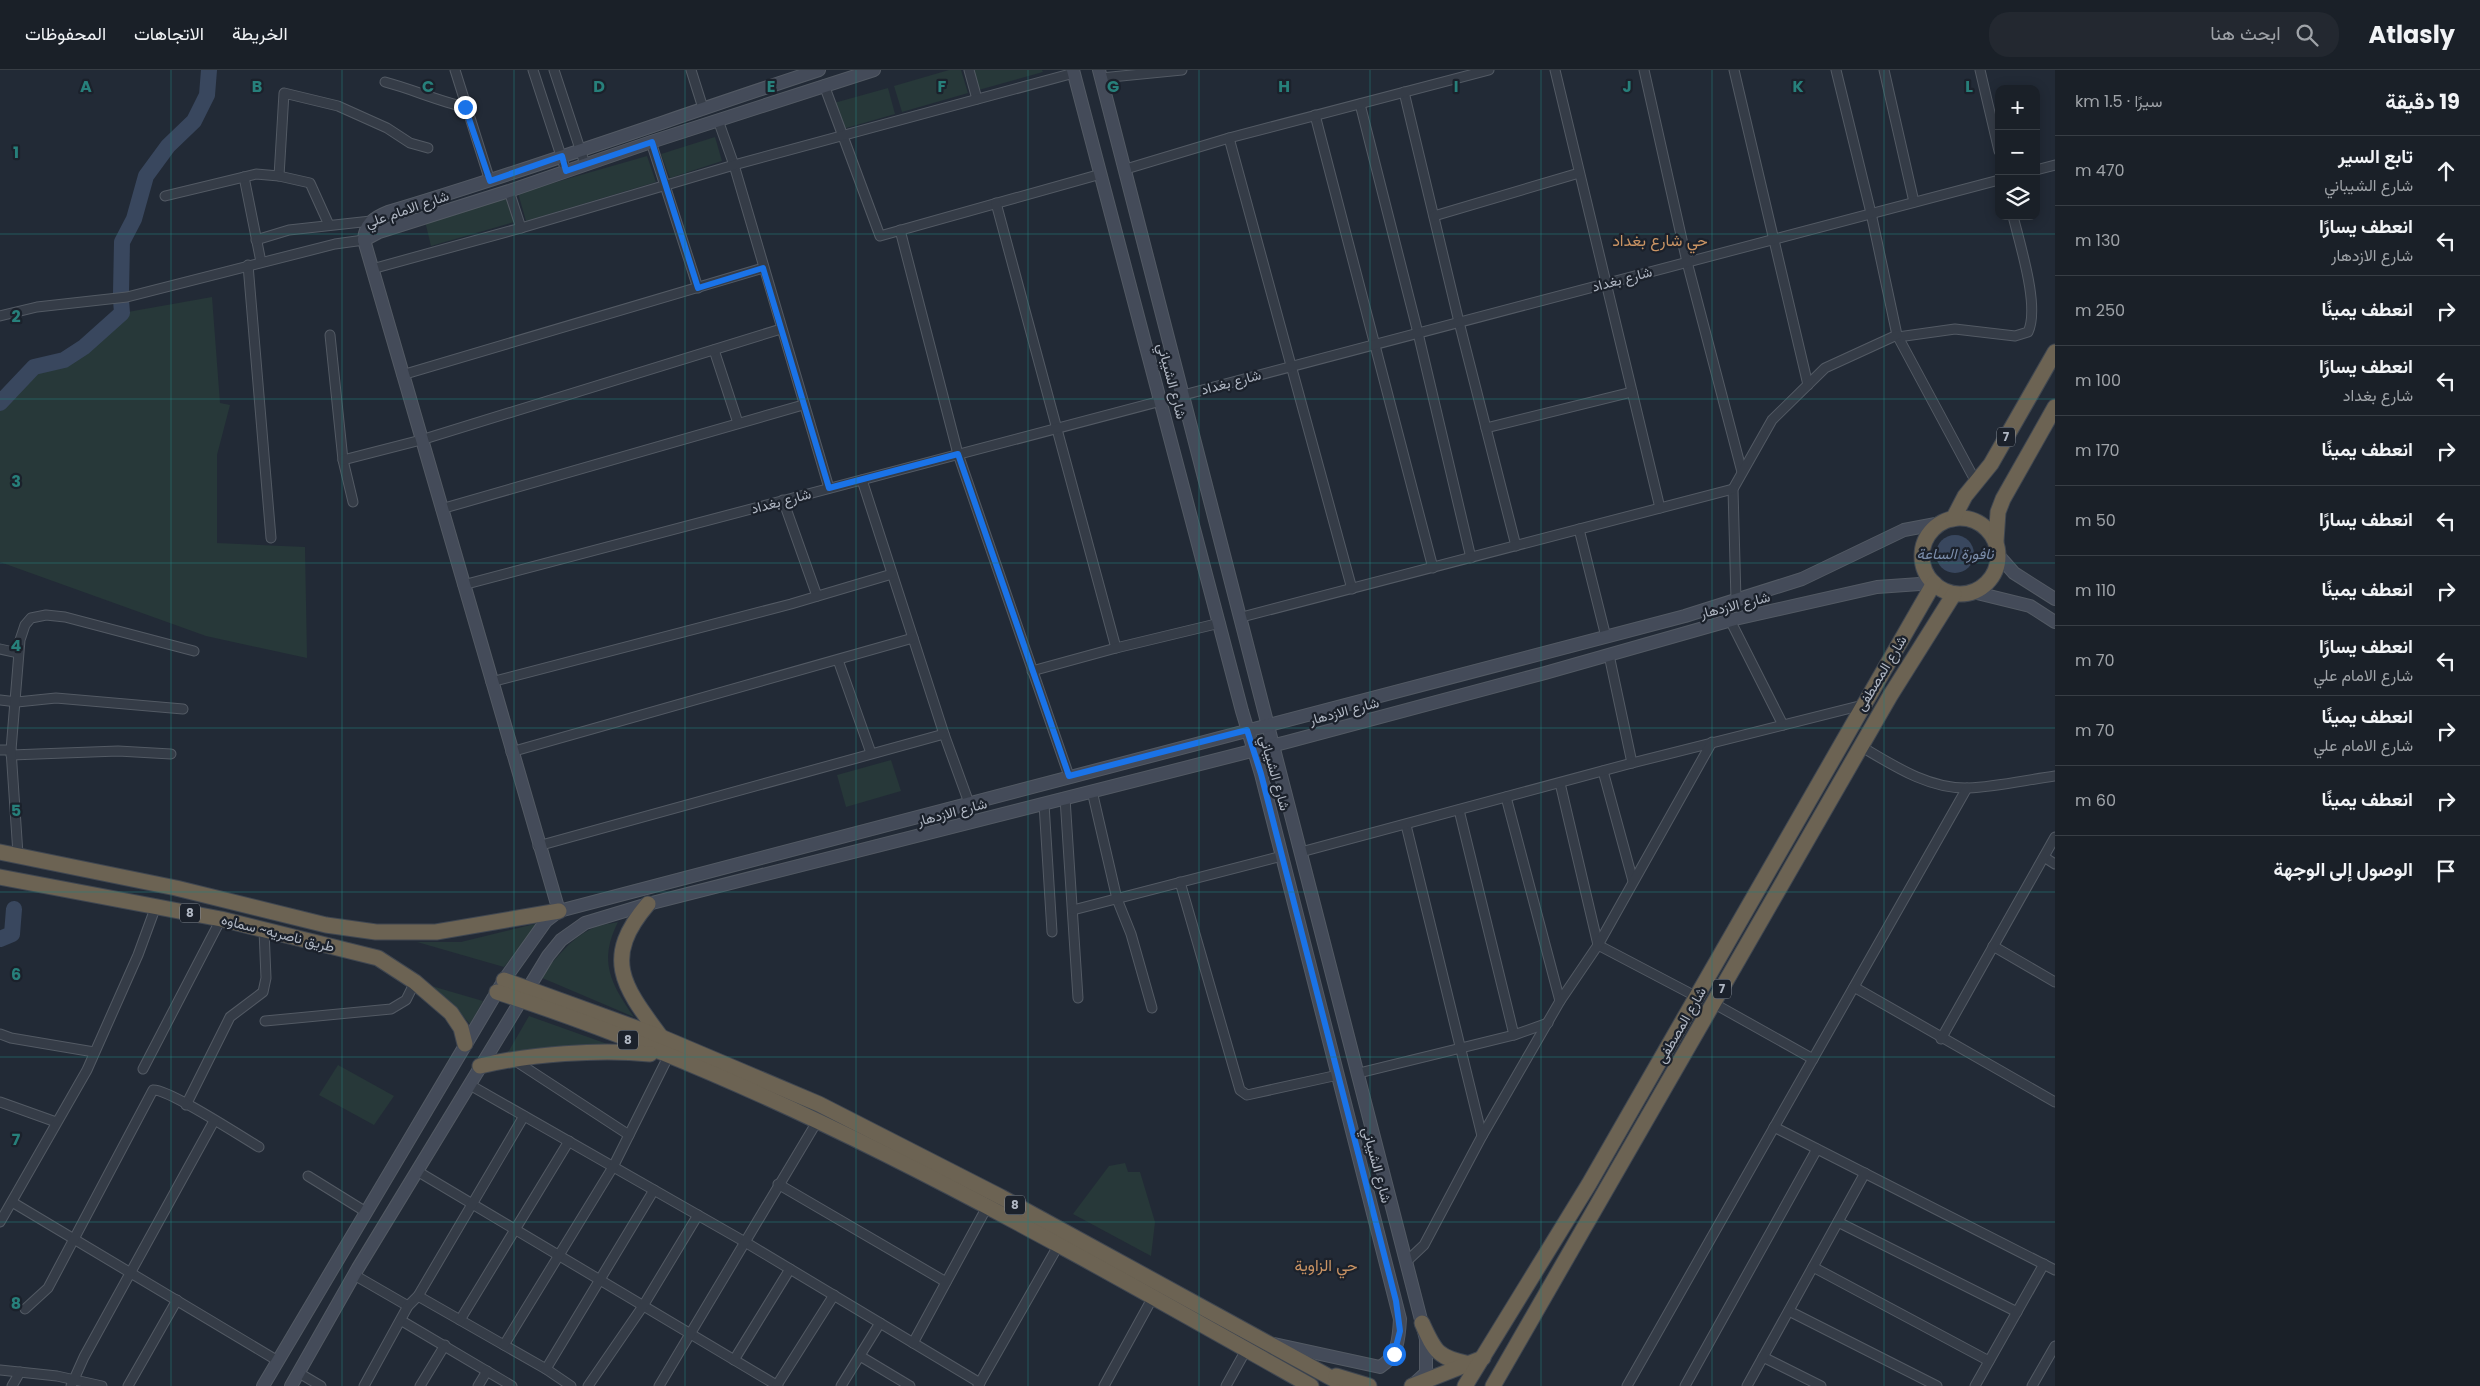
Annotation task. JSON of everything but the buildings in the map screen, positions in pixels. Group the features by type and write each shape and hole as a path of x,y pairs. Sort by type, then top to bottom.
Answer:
{"highway":[{"name":"7","path":"1934,583 1925,570 1922,552 1925,541 1931,531 1947,521 1991,464 2055,352"},
{"name":"7","path":"1973,592 1982,588 1994,574 1998,512 2003,499 2055,407"},
{"path":"1947,521 1966,518 1978,522 1988,530 1997,548"},
{"path":"1934,583 1954,594 1973,592"},
{"name":"شارع المصطفى","path":"1466,1386 1476,1361 1589,1184 1934,583"},
{"name":"شارع المصطفى","path":"1493,1386 1890,696 1954,594"},
{"name":"طريق ناصريه~ سماوه","path":"0,852 18,854 176,888 326,925 376,932 436,932 559,911"},
{"name":"طريق ناصريه~ سماوه","path":"0,876 221,919 378,958 415,982 451,1013 461,1028 465,1044"},
{"path":"163,908 176,888"},
{"path":"648,904 633,921 626,937 621,954 623,977 631,997 661,1037"},
{"name":"8","path":"501,986 661,1037 819,1104 1058,1246 1311,1386"},
{"name":"8","path":"525,994 818,1120 983,1201 1001,1197 1267,1342 1308,1367 1346,1386"},
{"path":"480,1066 514,1060 606,1052 669,1056"},
{"path":"983,1201 994,1203 1001,1197"},
{"path":"1422,1323 1440,1354 1447,1359 1476,1361"},
{"path":"1412,1386 1476,1361"},
{"path":"1506,1362 1506,1386"},
{"path":"1308,1367 1369,1386"}],"main road":[{"name":"شارع الامام علي","path":"364,240 365,230 371,221 388,212 490,181 580,149 819,70"},
{"name":"شارع الامام علي","path":"364,240 378,232 509,191 584,164 874,70"},
{"name":"شارع الشيباني","path":"1074,71 1247,730 1282,856 1400,1319 1398,1340 1394,1354 1391,1359 1380,1367 1267,1342"},
{"name":"شارع الشيباني","path":"1100,74 1242,617 1268,726 1422,1323 1428,1351 1426,1373 1412,1386"},
{"path":"263,1386 501,986 546,921 559,911 538,846 364,240"},
{"name":"شارع الازدهار","path":"559,911 1685,616 1802,579 1904,530 1947,521"},
{"path":"1997,548 2014,573 2055,599"},
{"name":"شارع الازدهار","path":"291,1386 480,1066 554,948 578,927 592,920 762,874 869,847 910,839 1273,745 1545,673 1730,620 1877,587 1934,583"},
{"path":"1973,592 2030,606 2055,622"},
{"path":"1540,654 1545,673"},
{"path":"865,830 869,847"},
{"path":"1360,1161 1380,1156"},
{"path":"339,1256 357,1272"}],"street":[{"path":"455,70 465,107 490,181"},
{"path":"534,70 566,171"},
{"path":"554,70 584,164"},
{"path":"691,70 703,108"},
{"path":"969,70 977,99"},
{"path":"1100,74 1182,70"},
{"path":"1126,169 1229,138 1404,92 1471,72 1489,70"},
{"path":"1555,70 1660,508"},
{"path":"1644,70 1687,262 1742,472"},
{"path":"1734,70 1776,239 1808,385"},
{"path":"1836,70 1871,213 1898,336 1976,482"},
{"path":"1884,70 1914,202"},
{"path":"1980,70 1995,134"},
{"path":"372,269 521,228 734,165 1074,71"},
{"path":"385,82 413,89 444,102 465,107"},
{"path":"824,85 880,236 1101,174"},
{"path":"1404,92 1459,322 1516,546"},
{"path":"279,176 284,93 338,106 387,128 410,143 428,148"},
{"path":"1360,104 1418,333 1470,558"},
{"path":"1316,116 1433,568"},
{"path":"718,120 734,165 803,405 829,488"},
{"path":"1229,138 1352,589"},
{"path":"652,142 698,288"},
{"path":"2040,169 2055,165"},
{"path":"1434,216 1579,173"},
{"path":"165,196 256,174 279,176 310,183 329,225"},
{"path":"244,177 261,262"},
{"name":"شارع بغداد","path":"463,585 1995,181"},
{"path":"509,191 521,228"},
{"path":"996,203 1116,648"},
{"path":"1736,600 1733,489 1772,420 1825,368 1898,336 1955,329 2015,336 2028,332 2033,316 2032,299 2014,220"},
{"path":"256,240 289,230 371,221"},
{"path":"900,230 958,454 1069,776"},
{"path":"0,316 37,307 127,297 335,244 364,240"},
{"path":"248,265 271,538"},
{"path":"402,375 763,268"},
{"path":"343,460 422,440 781,330"},
{"path":"330,335 343,460 353,502"},
{"path":"714,350 738,423"},
{"path":"1486,428 1632,392"},
{"path":"441,509 803,405"},
{"path":"862,480 944,734 969,803"},
{"path":"1242,617 1733,489"},
{"path":"783,500 816,596"},
{"path":"1579,529 1606,637"},
{"path":"491,682 892,574"},
{"path":"18,854 12,752 17,702 18,653 25,625 31,618 46,615 65,617 194,651"},
{"path":"1730,620 1783,725"},
{"path":"1032,671 1116,648 1220,623"},
{"path":"511,752 913,638"},
{"path":"0,649 18,653"},
{"path":"1609,655 1632,763"},
{"path":"838,660 871,753"},
{"path":"0,700 17,702 56,698 183,709"},
{"path":"1301,852 1632,763 1863,704"},
{"path":"538,846 944,734"},
{"path":"1406,1262 1424,1245 1482,1136 1560,1001 1598,945 1712,742"},
{"path":"1862,747 1911,774 1934,783 1966,788 2055,776"},
{"path":"0,750 12,752 118,750 171,754"},
{"path":"1603,771 1633,881"},
{"path":"1560,783 1598,945 1697,997"},
{"path":"1627,1386 1966,788"},
{"path":"1092,791 1117,899 1130,934 1152,1008"},
{"path":"1065,798 1078,998"},
{"path":"1506,798 1560,1001"},
{"path":"1044,804 1052,932"},
{"path":"1459,810 1514,1035"},
{"path":"1406,825 1482,1136"},
{"path":"1941,1038 2055,837"},
{"path":"1073,910 1282,856"},
{"path":"2044,857 2055,864"},
{"path":"1180,882 1240,1090 1246,1095 1338,1075"},
{"path":"0,1222 87,1070 138,955 163,908"},
{"path":"143,1069 221,919"},
{"path":"186,1104 230,1017 263,992 266,978 264,930"},
{"path":"1993,946 2055,982"},
{"path":"265,1021 391,1009 406,1000 415,982"},
{"path":"1854,987 2055,1102"},
{"path":"1714,1003 1813,1059"},
{"path":"1358,1073 1514,1035 1548,1023"},
{"path":"0,1034 11,1038 94,1052"},
{"path":"504,1344 613,1167 669,1056"},
{"path":"514,1060 629,1135"},
{"path":"470,1085 745,1242 979,1384 1058,1246"},
{"path":"25,1309 48,1288 151,1093 159,1090 259,1147"},
{"path":"0,1102 56,1122"},
{"path":"364,1386 402,1321 408,1306 418,1296 524,1116"},
{"path":"662,1385 778,1184 818,1120"},
{"path":"73,1382 84,1357 214,1121"},
{"path":"1774,1127 2055,1270"},
{"path":"460,1320 569,1141"},
{"path":"1685,1386 1817,1149"},
{"path":"417,1171 777,1386 834,1296"},
{"path":"1747,1386 1865,1174"},
{"path":"308,1176 366,1212"},
{"path":"778,1184 946,1282"},
{"path":"546,1369 654,1190"},
{"path":"913,1343 946,1282 983,1201"},
{"path":"12,1202 278,1361"},
{"path":"588,1386 643,1306 698,1215"},
{"path":"1838,1222 2017,1312"},
{"path":"1975,1386 2044,1264"},
{"path":"1813,1268 1989,1361"},
{"path":"734,1360 790,1269"},
{"path":"357,1272 408,1306"},
{"path":"418,1296 504,1344 571,1386"},
{"path":"1104,1386 1153,1297"},
{"path":"128,1386 177,1300"},
{"path":"1789,1311 1937,1386"},
{"path":"402,1321 512,1386"},
{"path":"841,1386 880,1323"},
{"path":"420,1386 445,1345"},
{"path":"2032,1386 2055,1346"},
{"path":"1226,1386 1246,1350"},
{"path":"860,1356 910,1386"},
{"path":"1763,1358 1821,1386"},
{"path":"0,1370 102,1386"},
{"path":"478,1386 487,1371"},
{"path":"12,1386 20,1372"},
{"path":"299,1373 321,1386"}],"shaded area":[{"path":"949,70 961,70 968,93 902,112 894,86"},
{"path":"969,70 1042,70 1043,72 975,91"},
{"path":"888,88 895,114 843,129 834,103"},
{"path":"715,137 722,161 670,178 661,154"},
{"path":"647,156 656,182 526,221 518,193"},
{"path":"506,198 514,222 431,246 425,221"},
{"path":"212,297 220,403 230,405 217,455 217,543 305,547 307,658 206,636 0,562 0,403 3,399 34,367 64,360 84,347 122,313"},
{"path":"891,760 901,791 846,807 837,775"},
{"path":"618,922 609,949 610,972 619,994 634,1017 540,977 563,950 583,933 597,926"},
{"path":"539,923 504,967 417,942 461,942"},
{"path":"428,985 483,1001 470,1024 452,1004"},
{"path":"529,1016 613,1046 507,1054"},
{"path":"338,1065 394,1096 374,1125 319,1095"},
{"path":"1125,1163 1128,1172 1140,1172 1155,1222 1151,1256 1073,1214 1109,1166"}],"water":[{"name":"نافورة الساعة","path":"1955,535 1962,536 1968,541 1973,547 1973,561 1968,567 1962,572 1955,573 1948,572 1942,567 1937,561 1936,554 1937,547 1942,541 1948,536"}],"waterway":[{"path":"121,293 122,242 134,219 146,176 168,146 194,121 207,95 209,70"},
{"path":"0,403 34,367 64,360 84,347 122,313 121,300"},
{"path":"0,939 12,934 14,909"}],"district":[{"name":"حي شارع بغداد","path":"1660,240"},
{"name":"حي الزاوية","path":"1326,1265"}],"route":[{"path":"465,107 490,181 562,156 566,171 652,142 698,288 763,268 829,488 958,454 1069,776 1247,730 1261,774 1396,1301 1400,1319 1400,1331 1394,1354"}]}
